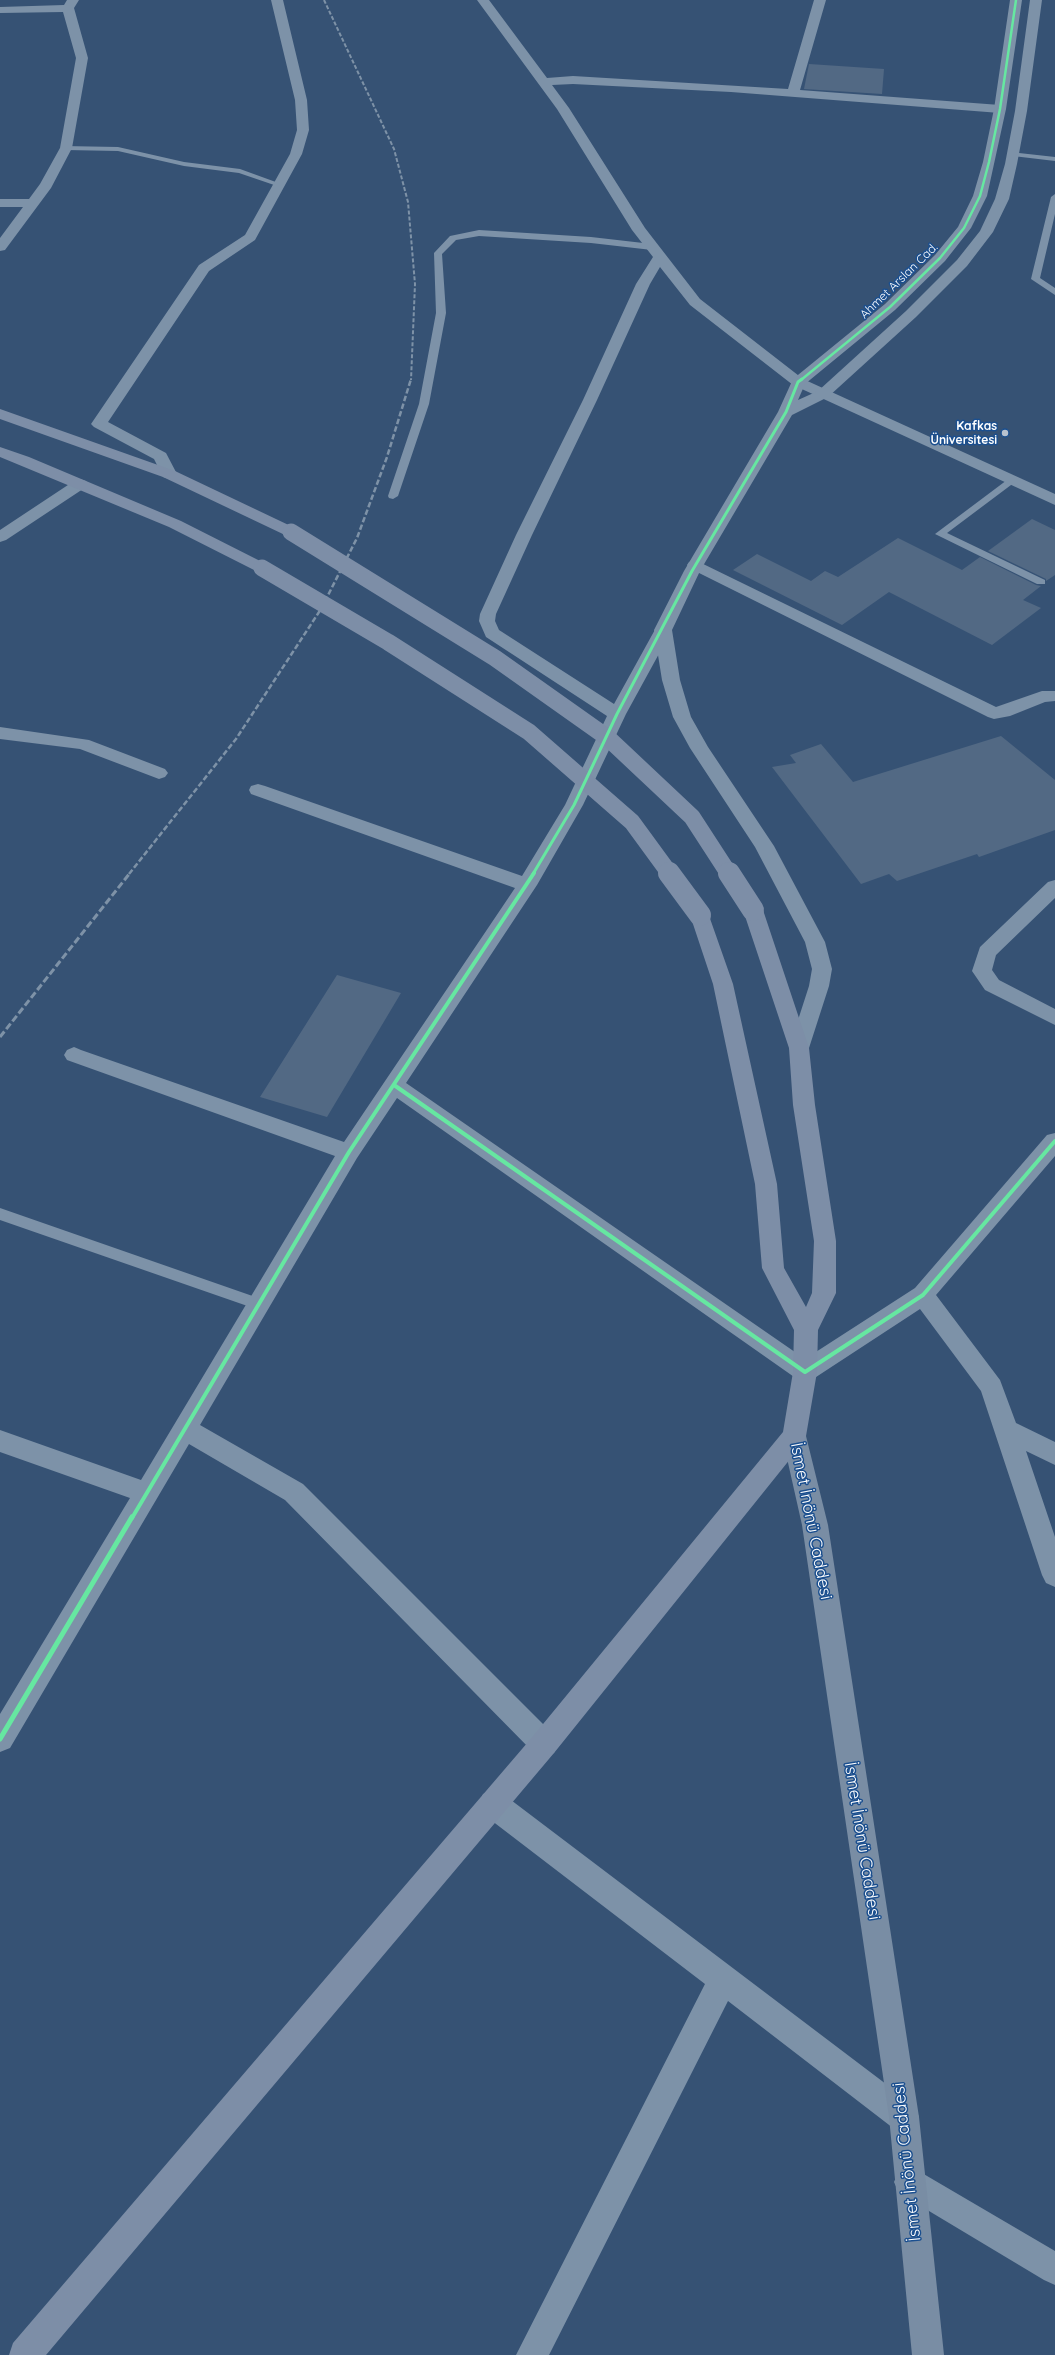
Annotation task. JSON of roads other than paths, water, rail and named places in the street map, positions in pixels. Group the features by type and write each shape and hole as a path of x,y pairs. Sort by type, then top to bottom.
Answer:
{"main road":[{"path":"0,414 169,474 291,532 495,658 608,738 692,817 753,910 799,1048 804,1105 825,1240 824,1293 806,1330"},
{"path":"0,452 175,524 262,568 388,642 529,732 596,788 632,822 700,916 723,984 766,1184 773,1268 806,1330"},
{"name":"İsmet İnönü Caddesi","path":"806,1330 806,1372 794,1436 815,1525 904,2117 928,2355"},
{"path":"25,2355 544,1744 794,1436"}],"street":[{"path":"169,474 161,456 99,424 204,268 250,237 296,154 302,130 302,100 277,0"},
{"path":"483,0 563,108 605,178 656,251 695,302 798,382 1055,500"},
{"path":"793,93 820,0"},
{"name":"Ahmet Arslan Cad.","path":"0,1739 350,1152 527,884 574,805 617,714 663,630 695,565 786,412 798,382 890,307 940,258 964,228 980,196 1000,109 1016,0"},
{"path":"786,412 823,394 911,314 962,264 986,232 1002,200 1013,154 1036,0"},
{"path":"0,10 70,4 82,58 66,148 46,186 0,247"},
{"path":"544,82 589,81 731,88 1000,109"},
{"path":"0,203 33,203"},
{"path":"617,714 492,633 487,621 488,614 514,557 590,400 656,251"},
{"path":"0,537 80,484"},
{"path":"695,565 994,713 1010,710 1042,697 1055,696"},
{"path":"663,630 671,680 682,717 699,748 764,846 815,942 822,969 819,986 799,1048"},
{"path":"0,733 83,744 159,773"},
{"path":"258,790 527,884"},
{"path":"1055,887 987,952 982,971 992,985 1055,1018"},
{"path":"74,1055 350,1152"},
{"path":"394,1085 806,1372 923,1295 1055,1142"},
{"path":"923,1295 992,1387 1055,1575"},
{"path":"185,1429 294,1492 544,1744"},
{"path":"1006,1430 1055,1454"},
{"path":"0,1441 146,1493"},
{"path":"493,1804 904,2117"},
{"path":"532,2355 724,1979"},
{"path":"910,2182 1055,2269"}],"lane":[{"path":"66,148 118,149 184,164 240,171 280,185"},
{"path":"1013,154 1055,159"},
{"path":"1055,197 1035,280 1055,292"},
{"path":"393,496 424,404 437,336 441,313 438,253 453,238 479,233 584,239 656,251"},
{"path":"1011,480 940,534 1041,582"},
{"path":"0,1214 259,1304"}],"railway":[{"path":"324,0 394,149 408,202 415,284 411,380"},
{"path":"129,874 236,739 321,609 357,538 387,457 411,379"},
{"path":"0,1037 130,873"}],"place":[{"name":"Kafkas Üniversitesi","path":"1005,433"}]}
